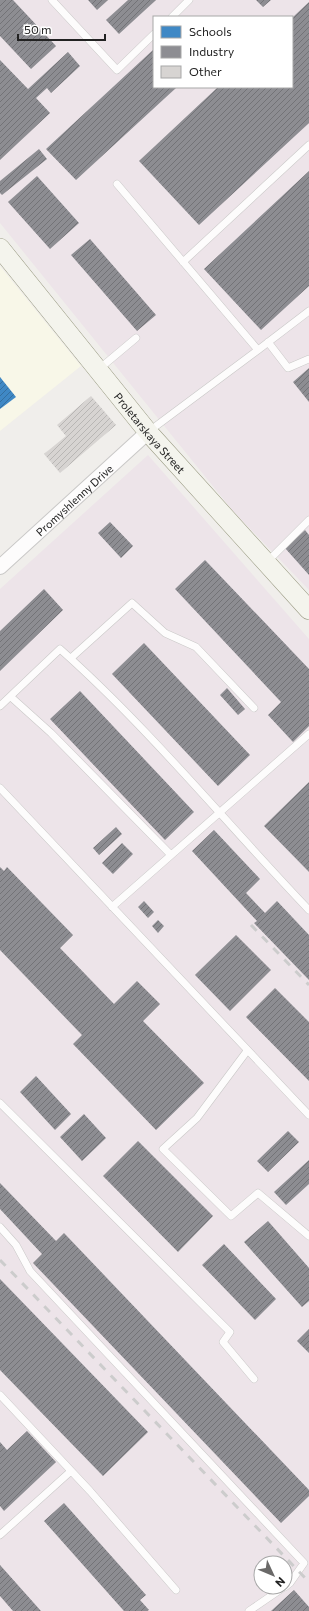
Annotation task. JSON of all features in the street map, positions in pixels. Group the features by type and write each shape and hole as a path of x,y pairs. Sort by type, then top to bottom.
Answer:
{"street":[{"name":"Proletarskaya Street","path":"0,248 148,432 309,610"},
{"name":"Promyshlenny Drive","path":"0,567 148,432"}],"lane":[{"path":"52,0 117,70 153,35"},
{"path":"173,16 189,0"},
{"path":"183,262 309,145"},
{"path":"117,184 258,350"},
{"path":"148,432 309,311"},
{"path":"98,370 136,338"},
{"path":"268,342 288,368 309,359"},
{"path":"267,562 309,520"},
{"path":"71,658 132,603 165,634 196,646 254,708"},
{"path":"0,706 60,649 91,676 220,812 309,910"},
{"path":"11,697 51,733 171,855"},
{"path":"112,907 309,734"},
{"path":"0,788 309,1115"},
{"path":"247,1050 197,1118 163,1149 231,1216 258,1193 309,1236"},
{"path":"0,1103 230,1332 222,1342 254,1379"},
{"path":"0,1227 16,1245 30,1271 304,1563 293,1580"},
{"path":"0,1395 71,1471 176,1590"},
{"path":"0,1535 71,1471"},
{"path":"250,1611 273,1595"}],"shaded area":[{"path":"0,0 309,0 309,590 233,511 0,223"},
{"path":"0,266 81,366 0,431"},
{"path":"148,455 309,639 309,1611 0,1611 0,589"}],"building: Schools":[{"path":"0,377 16,397 0,409"}],"building: Industry":[{"path":"0,0 13,0 56,46 31,69 0,36"},
{"path":"88,0 108,0 97,10"},
{"path":"128,0 156,0 119,34 106,20"},
{"path":"256,0 271,0 263,7"},
{"path":"309,2 309,123 199,225 139,161 217,88 293,88 293,17"},
{"path":"153,50 153,88 176,88 76,180 46,149"},
{"path":"68,52 80,66 51,93 47,88 36,98 50,113 0,160 0,60 28,89"},
{"path":"39,149 47,159 2,195 0,193 0,181"},
{"path":"309,171 309,286 261,330 204,269"},
{"path":"37,176 79,223 50,249 8,202"},
{"path":"90,239 156,315 137,331 71,255"},
{"path":"309,368 309,402 293,382"},
{"path":"110,522 133,546 121,558 98,533"},
{"path":"305,530 309,535 309,575 285,548"},
{"path":"205,560 309,669 309,726 293,742 268,715 281,702 175,589"},
{"path":"44,589 63,610 0,671 0,631"},
{"path":"144,643 250,755 218,786 112,674"},
{"path":"227,688 245,709 238,715 220,695"},
{"path":"80,691 194,812 165,840 50,719"},
{"path":"309,782 309,872 264,826"},
{"path":"116,827 122,834 99,855 93,848"},
{"path":"214,830 260,879 246,893 265,913 277,901 309,935 309,980 254,923 257,921 192,851"},
{"path":"122,843 133,854 113,874 102,863"},
{"path":"0,867 4,871 7,867 73,935 60,948 114,1004 137,981 160,1004 143,1021 204,1083 156,1130 73,1044 82,1035 0,950"},
{"path":"144,901 154,912 148,918 138,907"},
{"path":"158,920 164,926 158,933 152,926"},
{"path":"236,935 271,970 230,1011 195,975"},
{"path":"275,988 309,1022 309,1081 246,1017"},
{"path":"36,1076 71,1114 55,1130 20,1092"},
{"path":"84,1114 106,1138 82,1161 60,1137"},
{"path":"288,1131 299,1142 268,1172 257,1161"},
{"path":"138,1141 213,1216 178,1252 103,1176"},
{"path":"309,1160 309,1184 286,1205 274,1192"},
{"path":"0,1183 56,1241 64,1233 309,1490 309,1496 281,1523 33,1263 42,1254 0,1209"},
{"path":"268,1221 309,1268 309,1301 302,1307 244,1242"},
{"path":"224,1244 276,1299 255,1320 202,1265"},
{"path":"0,1279 148,1432 103,1476 0,1370"},
{"path":"309,1329 309,1353 297,1341"},
{"path":"27,1431 56,1462 4,1511 0,1506 0,1442 7,1450"},
{"path":"64,1503 146,1595 140,1600 149,1610 124,1611 44,1521"},
{"path":"0,1565 41,1611 13,1611 0,1596"},
{"path":"294,1590 309,1607 309,1611 271,1611 289,1595 293,1595"}],"building: Other":[{"path":"91,396 116,425 60,473 44,454 66,436 57,425"}],"railway":[{"path":"251,925 309,985"},
{"path":"0,1260 309,1582"}]}
